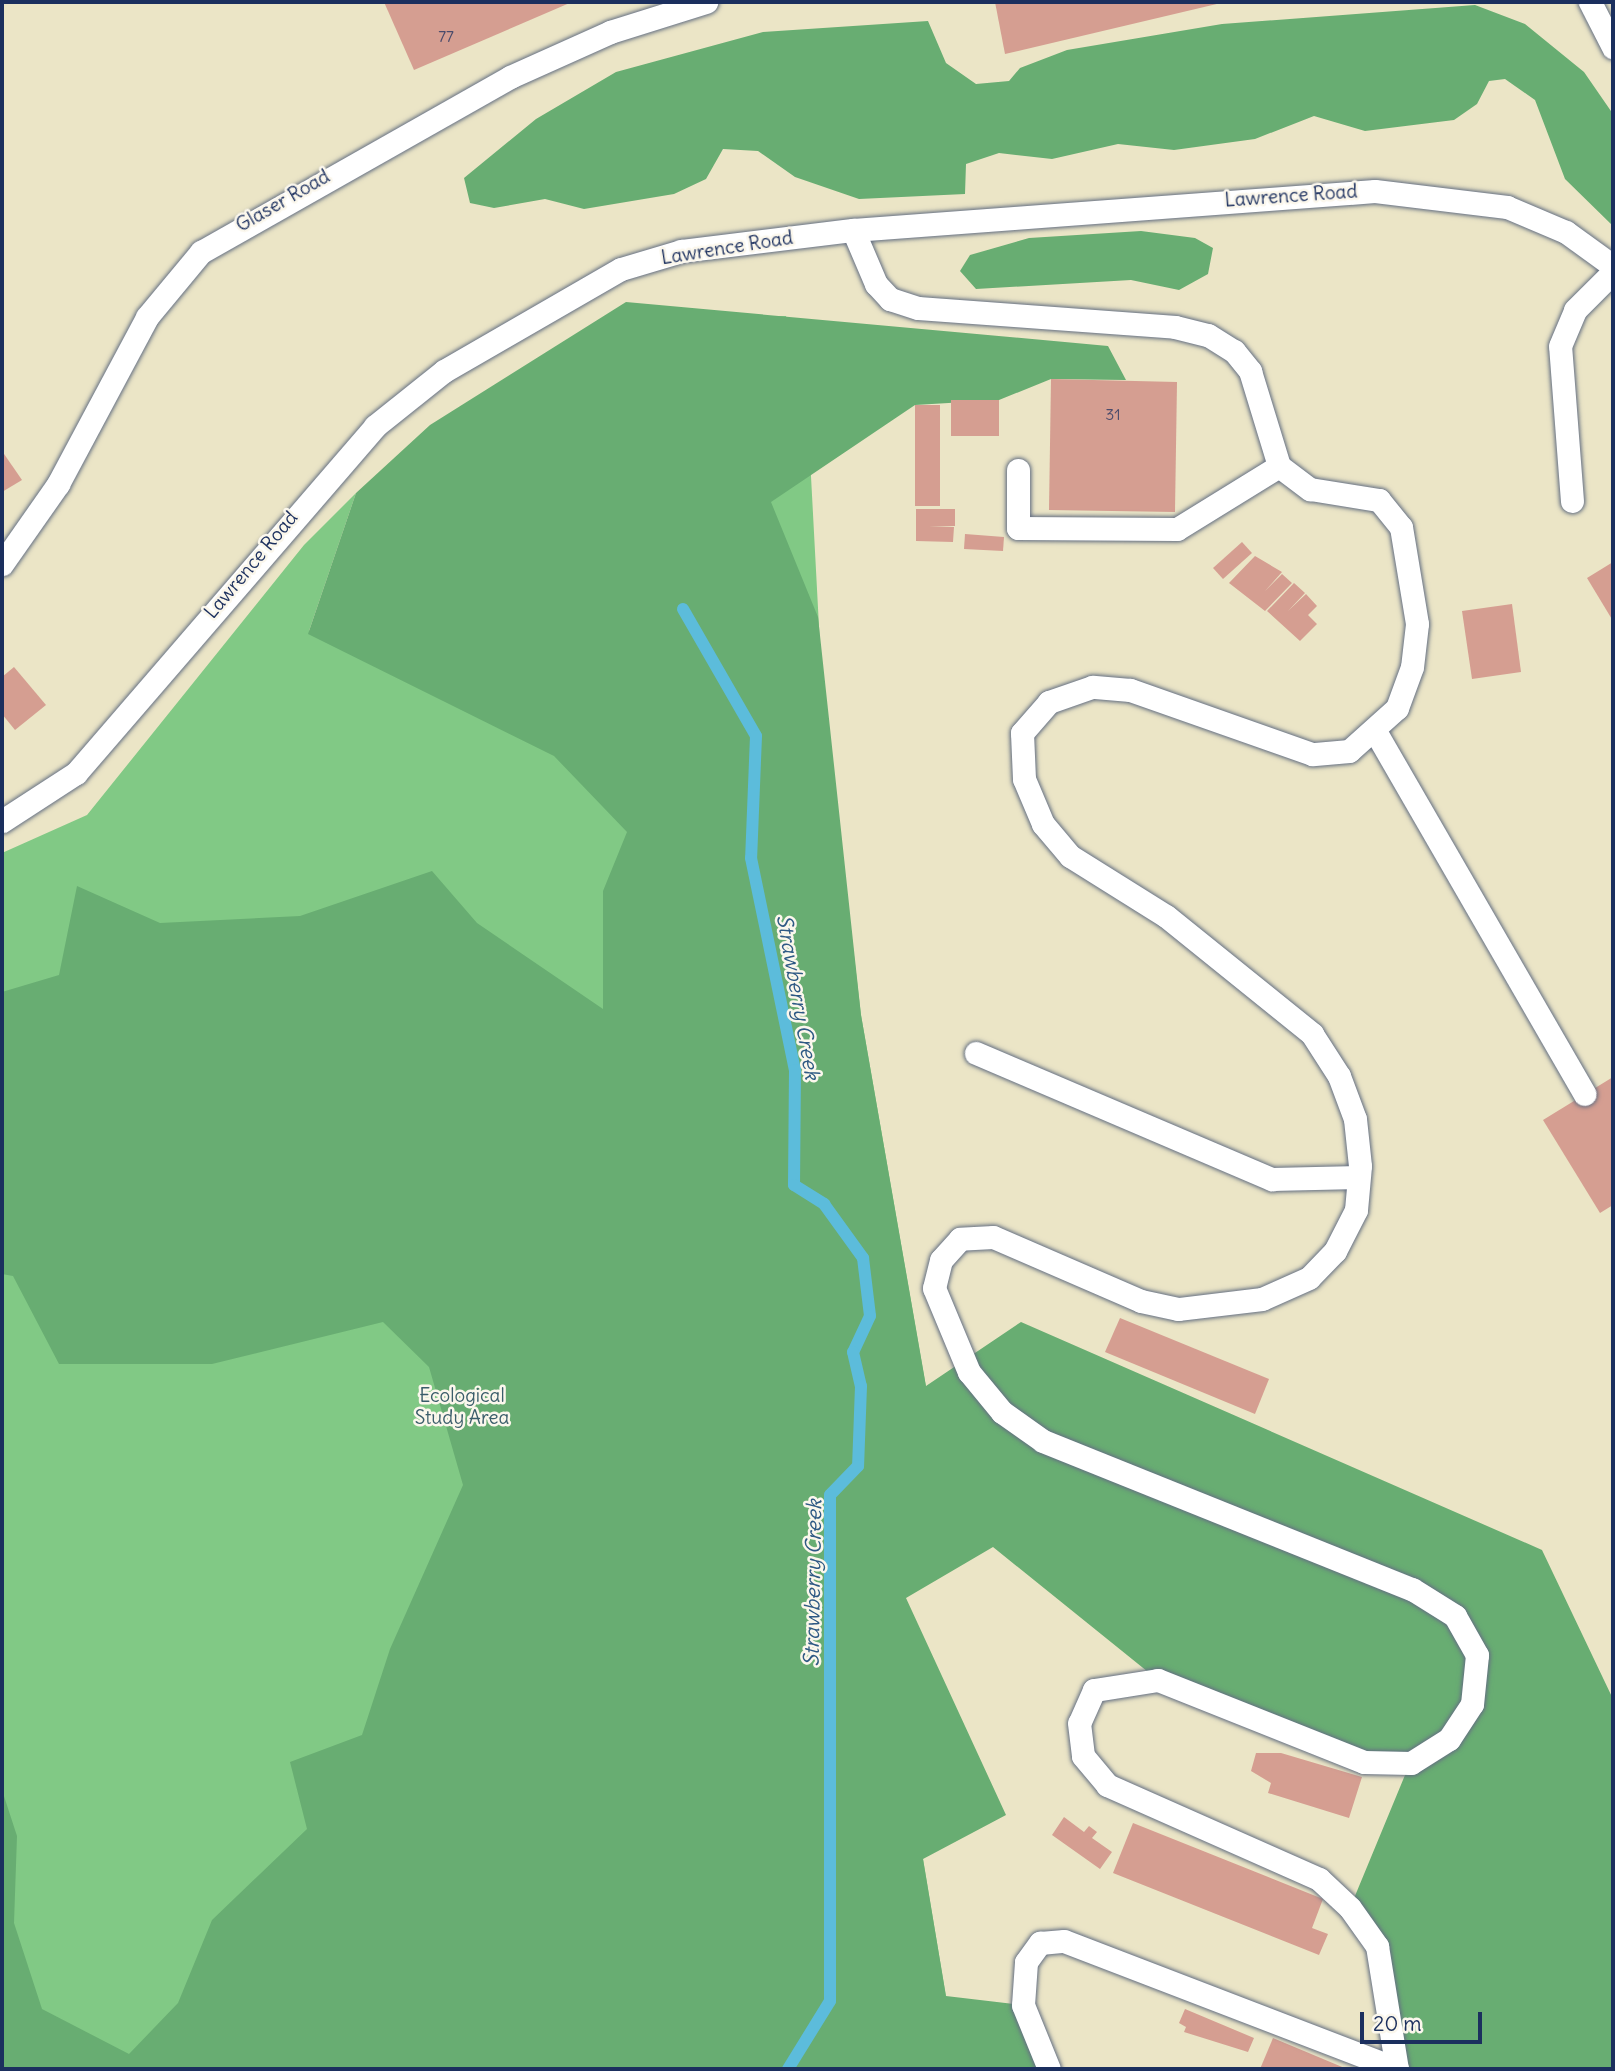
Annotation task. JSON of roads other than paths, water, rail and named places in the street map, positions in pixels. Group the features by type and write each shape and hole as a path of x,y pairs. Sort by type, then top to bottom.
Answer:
{"lane":[{"name":"Glaser Road","path":"2,564 58,484 148,317 201,252 510,77 610,32 706,2"},
{"path":"1590,2 1613,47"},
{"name":"Lawrence Road","path":"2,821 76,773 323,480 375,426 444,372 561,298 621,269 681,251 853,230 1375,191 1507,207 1566,232 1613,266"},
{"path":"853,230 876,284 890,299 918,308 1175,327 1208,335 1234,351 1251,372 1279,466 1320,492 1379,500 1401,527 1417,624 1412,667 1397,708 1375,731 1349,751 1312,754 1130,690 1092,687 1049,702 1022,733 1024,779 1043,824 1070,856 1166,916 1312,1034 1355,1119 1359,1177 1356,1210 1335,1251 1309,1278 1262,1299 1213,1309 1141,1301 993,1237 960,1238 941,1260 934,1288 969,1372 1002,1412 1043,1441 1412,1589 1455,1616 1477,1655 1472,1704 1449,1739 1411,1763 1364,1762 1158,1680 1094,1690 1079,1724 1083,1756 1107,1785 1319,1879 1350,1908 1377,1946 1397,2069"},
{"path":"1572,501 1560,346 1576,310 1613,272"},
{"path":"1018,470 1018,528 1177,529 1279,466"},
{"path":"1375,731 1585,1094"},
{"path":"976,1053 1272,1179 1359,1177"},
{"path":"1049,2069 1023,2005 1026,1962 1040,1943 1064,1941 1397,2069"}],"waterway":[{"name":"Strawberry Creek","path":"683,609 756,736 751,858 795,1070 794,1185 824,1204 863,1258 870,1316 853,1352 861,1386 858,1466 830,1495 830,2001 788,2069"}],"park label":[{"name":"Ecological Study Area","path":"462,1407"}]}
